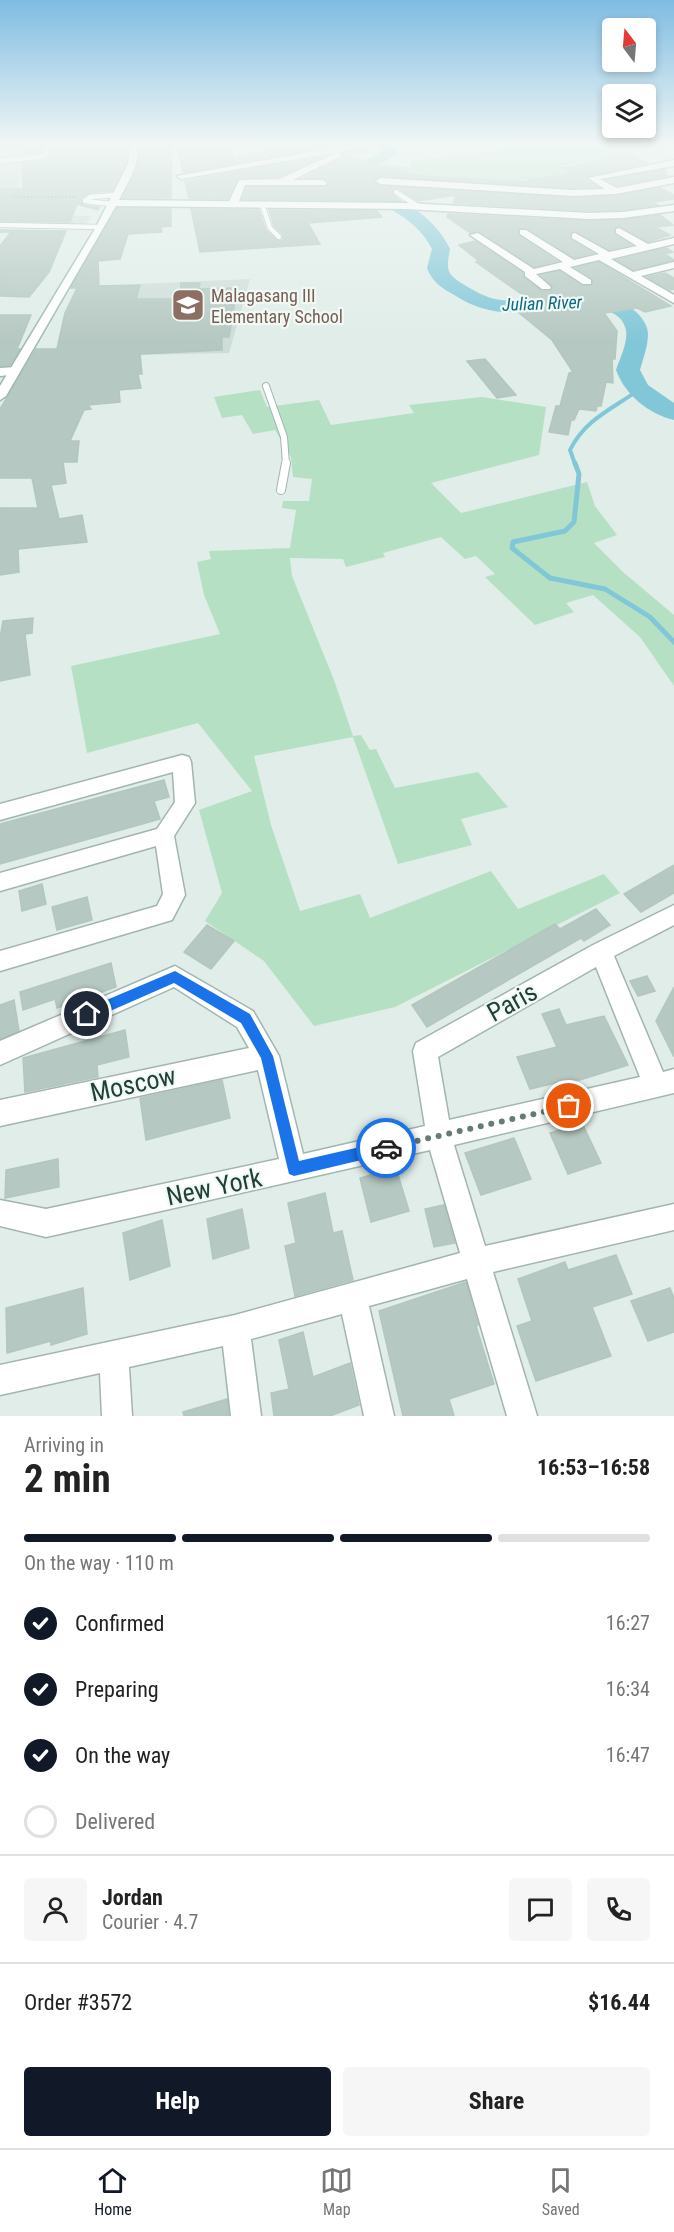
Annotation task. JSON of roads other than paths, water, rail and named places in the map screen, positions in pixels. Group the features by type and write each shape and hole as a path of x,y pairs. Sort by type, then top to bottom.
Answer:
{"street":[{"path":"0,396 109,209"},
{"path":"460,209 598,216 664,209"},
{"path":"619,231 646,247"},
{"path":"523,232 587,282"},
{"path":"475,235 532,272 674,241"},
{"path":"576,236 632,275 669,293 674,300"},
{"path":"632,275 674,266"},
{"path":"532,272 529,274 531,278 546,287"},
{"path":"0,372 15,371"},
{"path":"0,812 182,762 185,803 164,835 0,882"},
{"path":"0,961 164,913 174,895 164,835"},
{"name":"Paris","path":"439,1136 425,1051 601,952 674,914"},
{"path":"601,952 665,1083"},
{"path":"0,1053 175,976 245,1018 267,1056 294,1169"},
{"name":"Moscow","path":"0,1113 267,1056"},
{"name":"New York","path":"0,1213 46,1223 294,1169 665,1083"},
{"path":"439,1136 522,1416"},
{"path":"0,1380 235,1329 478,1262 674,1217"},
{"path":"353,1297 379,1416"},
{"path":"235,1329 246,1416"},
{"path":"114,1356 117,1416"}],"lane":[{"path":"264,209 270,228 279,237"},
{"path":"0,225 101,226"},
{"path":"266,386 281,423 288,461 281,490"}],"waterway":[{"name":"Julian River","path":"403,209 425,226 437,241 441,249 437,268 440,275 456,288 474,298 485,303 518,306 582,299 612,305 628,316 634,323 637,334 628,370 631,378 646,396 674,413"},
{"path":"575,464 570,450 576,439 592,422 640,389"},
{"path":"575,463 579,474 574,522 565,531 513,542 512,548 550,578 605,589 650,617 674,642"}],"place":[{"name":"Malagasang III Elementary School","path":"188,305"}]}
